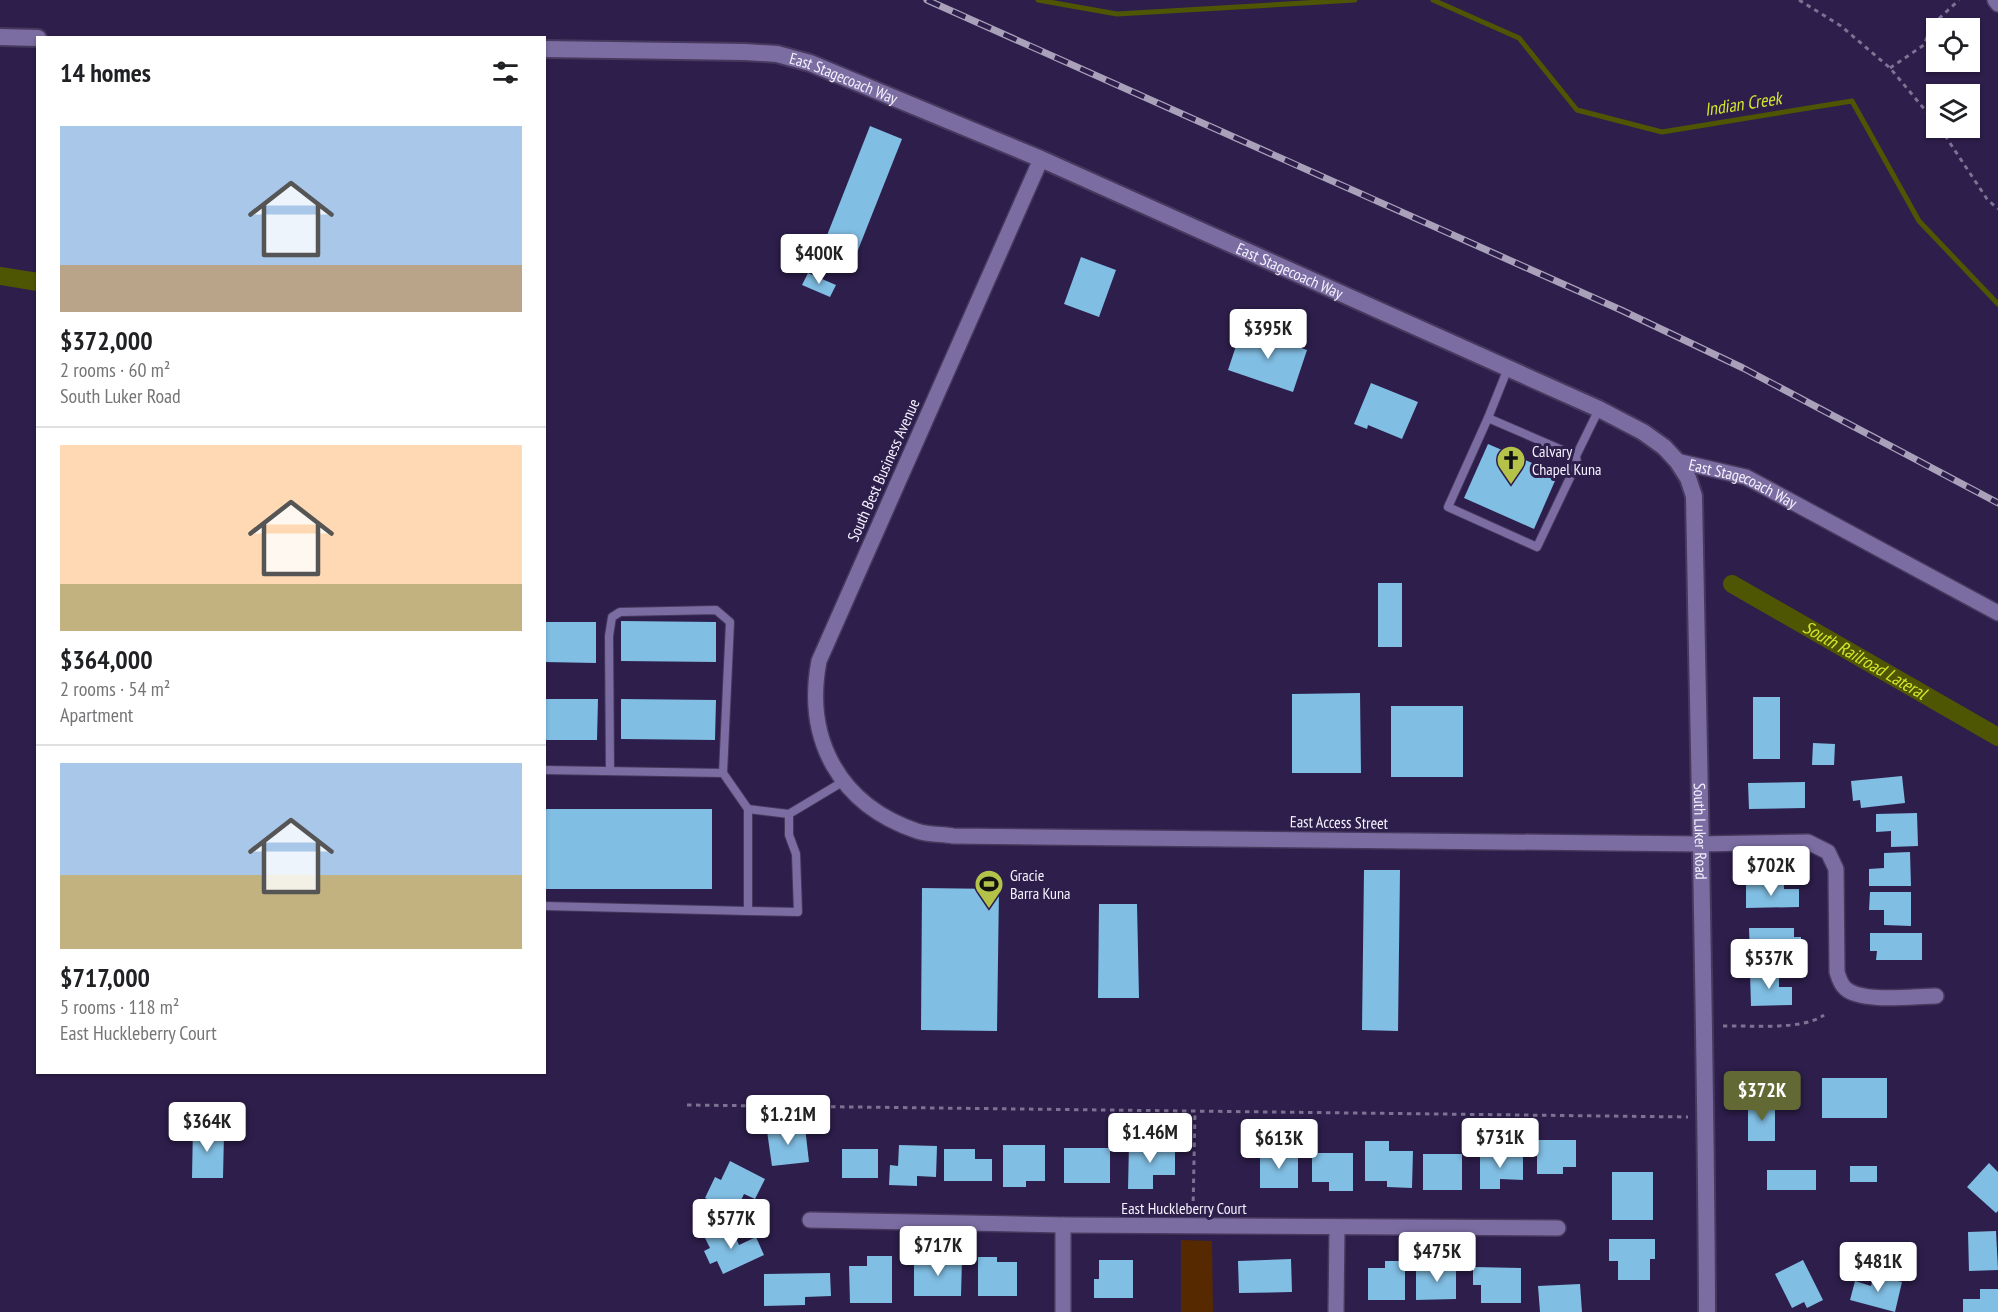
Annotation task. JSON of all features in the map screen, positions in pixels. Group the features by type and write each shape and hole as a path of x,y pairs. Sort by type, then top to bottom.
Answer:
{"street":[{"path":"1995,0 1998,4"},
{"path":"0,37 36,38"},
{"name":"East Stagecoach Way","path":"546,49 745,52 777,54 810,63 1041,159 1599,408 1643,432 1664,447 1677,461 1746,477 1998,613"},
{"name":"South Best Business Avenue","path":"858,797 832,764 817,725 814,704 819,662 1041,159"},
{"name":"South Luker Road","path":"1677,461 1688,478 1694,496 1706,1088 1707,1312"},
{"name":"East Access Street","path":"858,797 875,810 918,831 953,836 1700,844 1808,842 1828,852 1836,869 1837,972 1845,988 1864,997 1936,996"},
{"name":"East Huckleberry Court","path":"810,1220 1063,1225 1558,1228"},
{"path":"1063,1225 1063,1312"},
{"path":"1336,1312 1337,1227"}],"lane":[{"path":"1509,367 1448,507 1537,547 1577,463 1576,456 1599,408"},
{"path":"1488,418 1576,456"},
{"path":"610,771 609,636 612,617 620,612 716,610 730,622 723,773 748,809 748,911"},
{"path":"546,770 723,773"},
{"path":"748,809 789,814 844,781"},
{"path":"546,906 798,912 796,854 789,835 789,814"}],"path":[{"path":"1798,0 1841,26 1890,68 1926,111"},
{"path":"1890,68 1924,45 1932,25 1959,0"},
{"path":"1947,138 1987,199 1998,209"},
{"path":"1723,1026 1790,1024 1818,1020 1824,1015"},
{"path":"687,1105 1688,1118"},
{"path":"1193,1210 1195,1111"}],"shaded area":[{"path":"1181,1240 1212,1241 1213,1312 1181,1312"}],"building":[{"path":"870,126 902,139 856,255 824,243"},
{"path":"1081,257 1116,270 1099,317 1064,304"},
{"path":"808,273 836,285 830,297 802,285"},
{"path":"1242,328 1307,350 1293,392 1228,370"},
{"path":"1371,383 1418,402 1402,439 1368,425 1367,429 1354,424"},
{"name":"Calvary Chapel Kuna","path":"1488,444 1558,474 1534,529 1464,498"},
{"path":"1378,583 1402,583 1402,647 1378,647"},
{"path":"621,621 716,622 716,662 621,661"},
{"path":"546,622 596,622 596,663 546,662"},
{"path":"1360,693 1361,773 1292,773 1292,694"},
{"path":"1753,697 1780,697 1780,759 1753,759"},
{"path":"546,699 598,699 597,740 546,740"},
{"path":"621,699 716,700 715,740 621,739"},
{"path":"1391,706 1463,706 1463,777 1391,777"},
{"path":"1813,743 1835,744 1834,765 1812,765"},
{"path":"1902,776 1905,803 1861,808 1860,800 1853,801 1851,781"},
{"path":"1805,782 1805,808 1749,809 1748,783"},
{"path":"546,809 712,809 712,889 546,889"},
{"path":"1917,813 1918,846 1891,847 1891,831 1876,832 1876,814"},
{"path":"1910,852 1911,886 1869,886 1869,869 1884,868 1884,853"},
{"path":"1364,870 1400,870 1398,1031 1362,1030"},
{"path":"1784,884 1784,889 1799,889 1799,907 1746,908 1746,885"},
{"path":"922,888 999,889 997,1031 921,1030"},
{"path":"1870,892 1911,892 1911,926 1884,925 1884,910 1869,910"},
{"path":"1099,904 1137,904 1139,998 1098,998"},
{"path":"1749,928 1794,928 1794,937 1801,937 1801,955 1750,956"},
{"path":"1870,933 1922,933 1922,960 1876,960 1877,951 1870,951"},
{"path":"1779,972 1779,987 1792,987 1792,1005 1751,1006 1750,973"},
{"path":"1822,1078 1887,1078 1887,1118 1822,1118"},
{"path":"1748,1103 1775,1103 1775,1141 1748,1141"},
{"path":"193,1124 211,1125 211,1133 224,1134 223,1178 192,1178"},
{"path":"805,1127 809,1162 772,1166 767,1131"},
{"path":"1537,1140 1576,1140 1576,1167 1563,1167 1563,1174 1537,1174"},
{"path":"1365,1141 1389,1141 1389,1151 1413,1151 1412,1188 1387,1187 1387,1181 1365,1181"},
{"path":"1129,1144 1175,1145 1175,1175 1153,1175 1153,1189 1128,1189"},
{"path":"899,1145 937,1146 936,1177 917,1176 917,1186 889,1185 890,1165 898,1166"},
{"path":"1003,1145 1045,1145 1045,1181 1026,1181 1026,1187 1003,1187"},
{"path":"1064,1148 1110,1148 1110,1183 1064,1183"},
{"path":"842,1149 878,1149 878,1178 842,1178"},
{"path":"944,1149 975,1149 975,1159 992,1159 992,1181 944,1181"},
{"path":"1260,1151 1298,1151 1298,1188 1260,1188"},
{"path":"1312,1153 1353,1153 1353,1191 1329,1191 1329,1182 1312,1182"},
{"path":"1480,1153 1523,1153 1523,1180 1500,1179 1500,1189 1480,1189"},
{"path":"1423,1154 1462,1154 1462,1190 1423,1190"},
{"path":"730,1161 765,1179 755,1199 744,1194 735,1213 705,1198 715,1177 721,1180"},
{"path":"1989,1163 1998,1172 1998,1211 1996,1213 1967,1187"},
{"path":"1850,1166 1877,1166 1877,1182 1850,1182"},
{"path":"1767,1170 1816,1170 1816,1190 1767,1190"},
{"path":"1612,1172 1653,1172 1653,1220 1612,1220"},
{"path":"731,1226 739,1245 756,1237 764,1255 723,1274 717,1261 710,1264 704,1251 710,1248 705,1238"},
{"path":"1996,1231 1998,1270 1969,1271 1968,1232"},
{"path":"1609,1239 1655,1239 1655,1259 1650,1259 1650,1280 1618,1280 1618,1261 1609,1261"},
{"path":"867,1256 892,1256 892,1303 850,1303 849,1266 867,1266"},
{"path":"978,1257 997,1257 997,1262 1017,1262 1017,1296 978,1296"},
{"path":"914,1259 962,1259 961,1296 914,1296"},
{"path":"1291,1259 1292,1292 1239,1293 1238,1261"},
{"path":"1099,1260 1133,1260 1133,1298 1094,1298 1094,1279 1099,1279"},
{"path":"1803,1260 1823,1300 1807,1308 1804,1302 1792,1308 1775,1274"},
{"path":"1385,1261 1405,1261 1405,1300 1368,1300 1368,1268 1385,1268"},
{"path":"1435,1264 1456,1264 1456,1299 1416,1300 1416,1270 1435,1270"},
{"path":"1473,1267 1521,1268 1521,1303 1481,1303 1481,1285 1473,1285"},
{"path":"830,1273 831,1296 805,1297 805,1305 764,1306 764,1274"},
{"path":"1874,1275 1902,1282 1895,1312 1850,1300 1855,1281 1871,1286"},
{"path":"1580,1284 1582,1312 1540,1312 1538,1286"},
{"path":"1980,1289 1998,1289 1998,1312 1963,1312 1963,1299 1980,1299"}],"waterway":[{"name":"Indian Creek","path":"1038,0 1117,14 1355,0"},
{"name":"Indian Creek","path":"1433,0 1519,38 1577,110 1662,132 1852,101 1919,221 1998,304"},
{"name":"South Railroad Lateral","path":"0,276 36,282"},
{"name":"South Railroad Lateral","path":"1732,584 1998,737"}],"railway":[{"path":"927,0 1621,310 1743,368 1998,503"}],"place":[{"name":"Calvary Chapel Kuna","path":"1511,486"},
{"name":"Gracie Barra Kuna","path":"989,910"}]}
